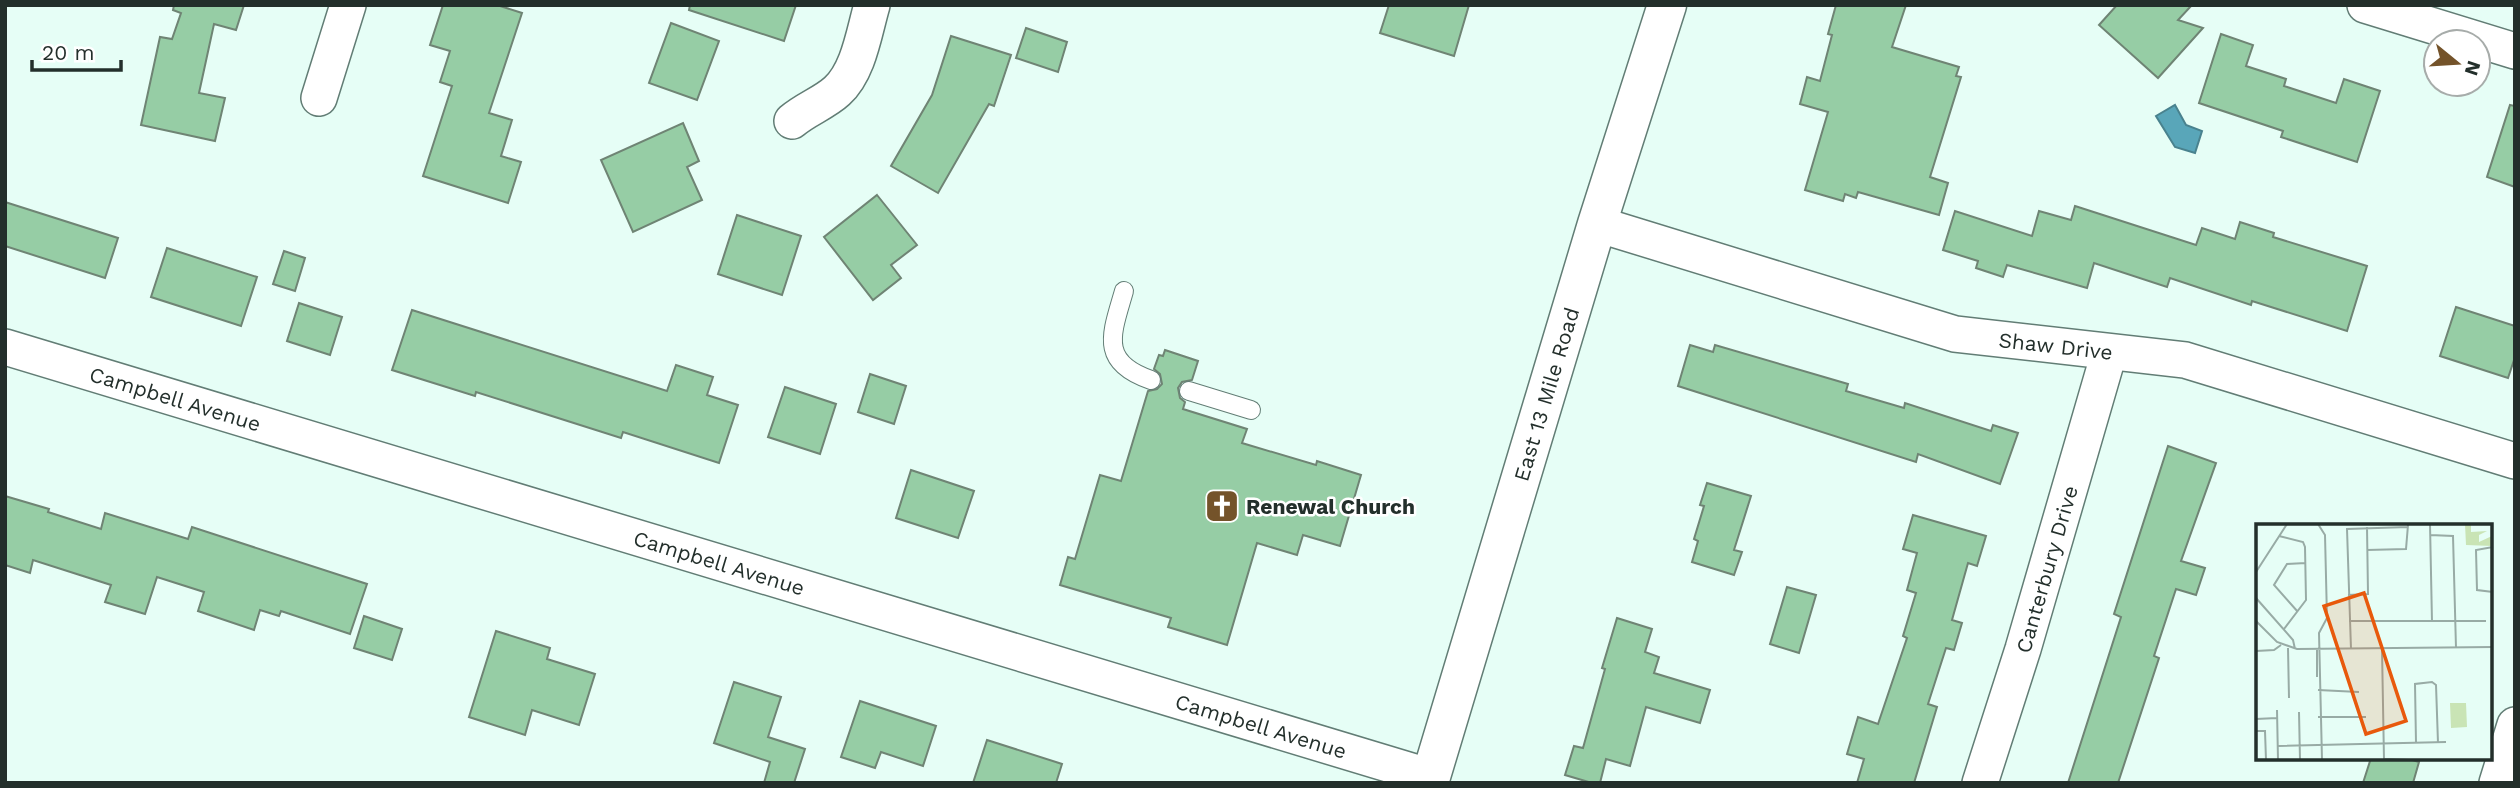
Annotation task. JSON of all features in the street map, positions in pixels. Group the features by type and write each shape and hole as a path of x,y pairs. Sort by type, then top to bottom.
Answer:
{"main road":[{"name":"East 13 Mile Road","path":"1430,780 1597,224 1667,5"}],"street":[{"path":"319,98 348,5"},
{"path":"792,121 833,94 849,77 872,5"},
{"path":"2365,5 2515,51"},
{"name":"Shaw Drive","path":"1597,224 1955,334 2185,360 2515,461"},
{"name":"Campbell Avenue","path":"5,347 1430,780"},
{"name":"Canterbury Drive","path":"1980,783 2023,649 2109,353"},
{"path":"2497,783 2515,725"}],"lane":[{"path":"1124,291 1112,334 1112,347 1126,369 1151,380"},
{"path":"1189,391 1251,410"}],"water":[{"path":"2175,105 2186,125 2202,131 2195,153 2175,147 2156,116"}],"building":[{"path":"174,5 244,5 236,30 214,24 199,93 225,98 215,141 141,125 160,37 172,39 181,13 173,10"},
{"path":"443,5 497,5 522,13 489,113 512,120 501,156 521,162 508,203 423,176 452,86 440,82 450,51 430,45"},
{"path":"690,5 796,5 784,41 689,10"},
{"path":"1389,5 1469,5 1454,56 1380,33"},
{"path":"1836,5 1906,5 1892,47 1959,67 1956,76 1961,77 1930,177 1948,183 1939,215 1858,192 1856,198 1845,194 1843,201 1805,190 1828,112 1800,104 1807,77 1820,81 1832,35 1828,34"},
{"path":"2117,5 2192,5 2178,20 2203,28 2158,78 2099,25"},
{"path":"671,23 719,41 697,100 649,83"},
{"path":"1026,28 1067,42 1058,72 1016,58"},
{"path":"2221,34 2253,45 2246,66 2286,79 2284,86 2336,103 2344,79 2380,91 2357,162 2281,137 2283,131 2199,103"},
{"path":"951,36 1011,55 994,106 989,104 938,193 891,166 932,95"},
{"path":"2510,105 2515,106 2515,187 2487,177"},
{"path":"683,123 699,161 687,167 702,200 633,232 601,160"},
{"path":"877,195 917,245 891,265 901,278 873,300 824,237"},
{"path":"5,202 118,238 105,278 5,246"},
{"path":"2075,206 2196,245 2202,228 2235,239 2240,222 2274,233 2273,237 2367,266 2347,331 2252,301 2251,305 2170,278 2167,287 2094,263 2087,288 2007,265 2003,277 1976,268 1978,261 1943,250 1955,211 2032,236 2039,211 2071,220"},
{"path":"737,215 801,236 782,295 718,274"},
{"path":"167,248 257,277 241,326 151,297"},
{"path":"284,251 305,258 295,291 273,284"},
{"path":"299,303 342,317 330,355 287,341"},
{"path":"2456,307 2515,326 2515,357 2508,378 2440,356"},
{"path":"412,310 667,391 676,365 713,377 707,395 738,405 719,463 623,432 621,438 476,392 475,396 392,370"},
{"path":"1690,345 1713,352 1715,345 1848,384 1846,391 1904,408 1905,403 1991,431 1993,425 2018,433 2000,484 1918,454 1916,462 1678,386"},
{"name":"Renewal Church","path":"1165,350 1198,361 1192,380 1182,382 1178,388 1180,398 1185,402 1183,409 1247,429 1242,443 1361,475 1340,546 1303,535 1297,555 1257,543 1227,645 1168,627 1171,618 1060,585 1068,557 1075,559 1100,475 1121,481 1148,391 1157,389 1162,384 1160,374 1154,369 1159,355 1163,356"},
{"path":"870,374 906,386 894,424 858,412"},
{"path":"785,387 836,404 820,454 768,437"},
{"path":"2168,446 2216,463 2181,561 2205,568 2196,595 2176,589 2154,656 2159,658 2118,783 2068,783 2121,617 2114,614"},
{"path":"911,470 974,491 958,538 896,518"},
{"path":"1707,483 1751,496 1734,550 1742,552 1734,575 1692,562 1698,541 1694,539 1704,506 1700,505"},
{"path":"5,496 101,529 105,513 188,539 192,527 367,584 350,634 281,611 279,616 260,610 254,630 198,611 204,592 157,577 145,614 105,602 111,585 33,560 30,573 5,565"},
{"path":"1913,515 1986,536 1977,566 1968,563 1952,620 1962,623 1954,650 1946,648 1928,704 1937,707 1914,783 1857,783 1864,759 1847,754 1858,717 1878,724 1907,638 1903,636 1916,593 1907,590 1917,553 1903,549"},
{"path":"1787,587 1816,595 1799,653 1770,644"},
{"path":"364,616 402,629 392,660 354,648"},
{"path":"1617,618 1652,629 1645,652 1659,657 1654,673 1710,690 1700,723 1646,707 1630,766 1606,759 1600,783 1592,783 1565,775 1574,746 1583,748"},
{"path":"496,631 550,648 547,659 595,674 579,725 532,710 525,735 469,717"},
{"path":"734,682 781,697 768,737 805,749 794,783 764,783 770,762 714,743"},
{"path":"860,701 936,726 923,766 881,752 875,768 841,757"},
{"path":"987,740 1062,764 1056,783 973,783"},
{"path":"2370,760 2419,762 2413,783 2363,783"}],"place":[{"name":"Renewal Church","path":"1222,506"}]}
